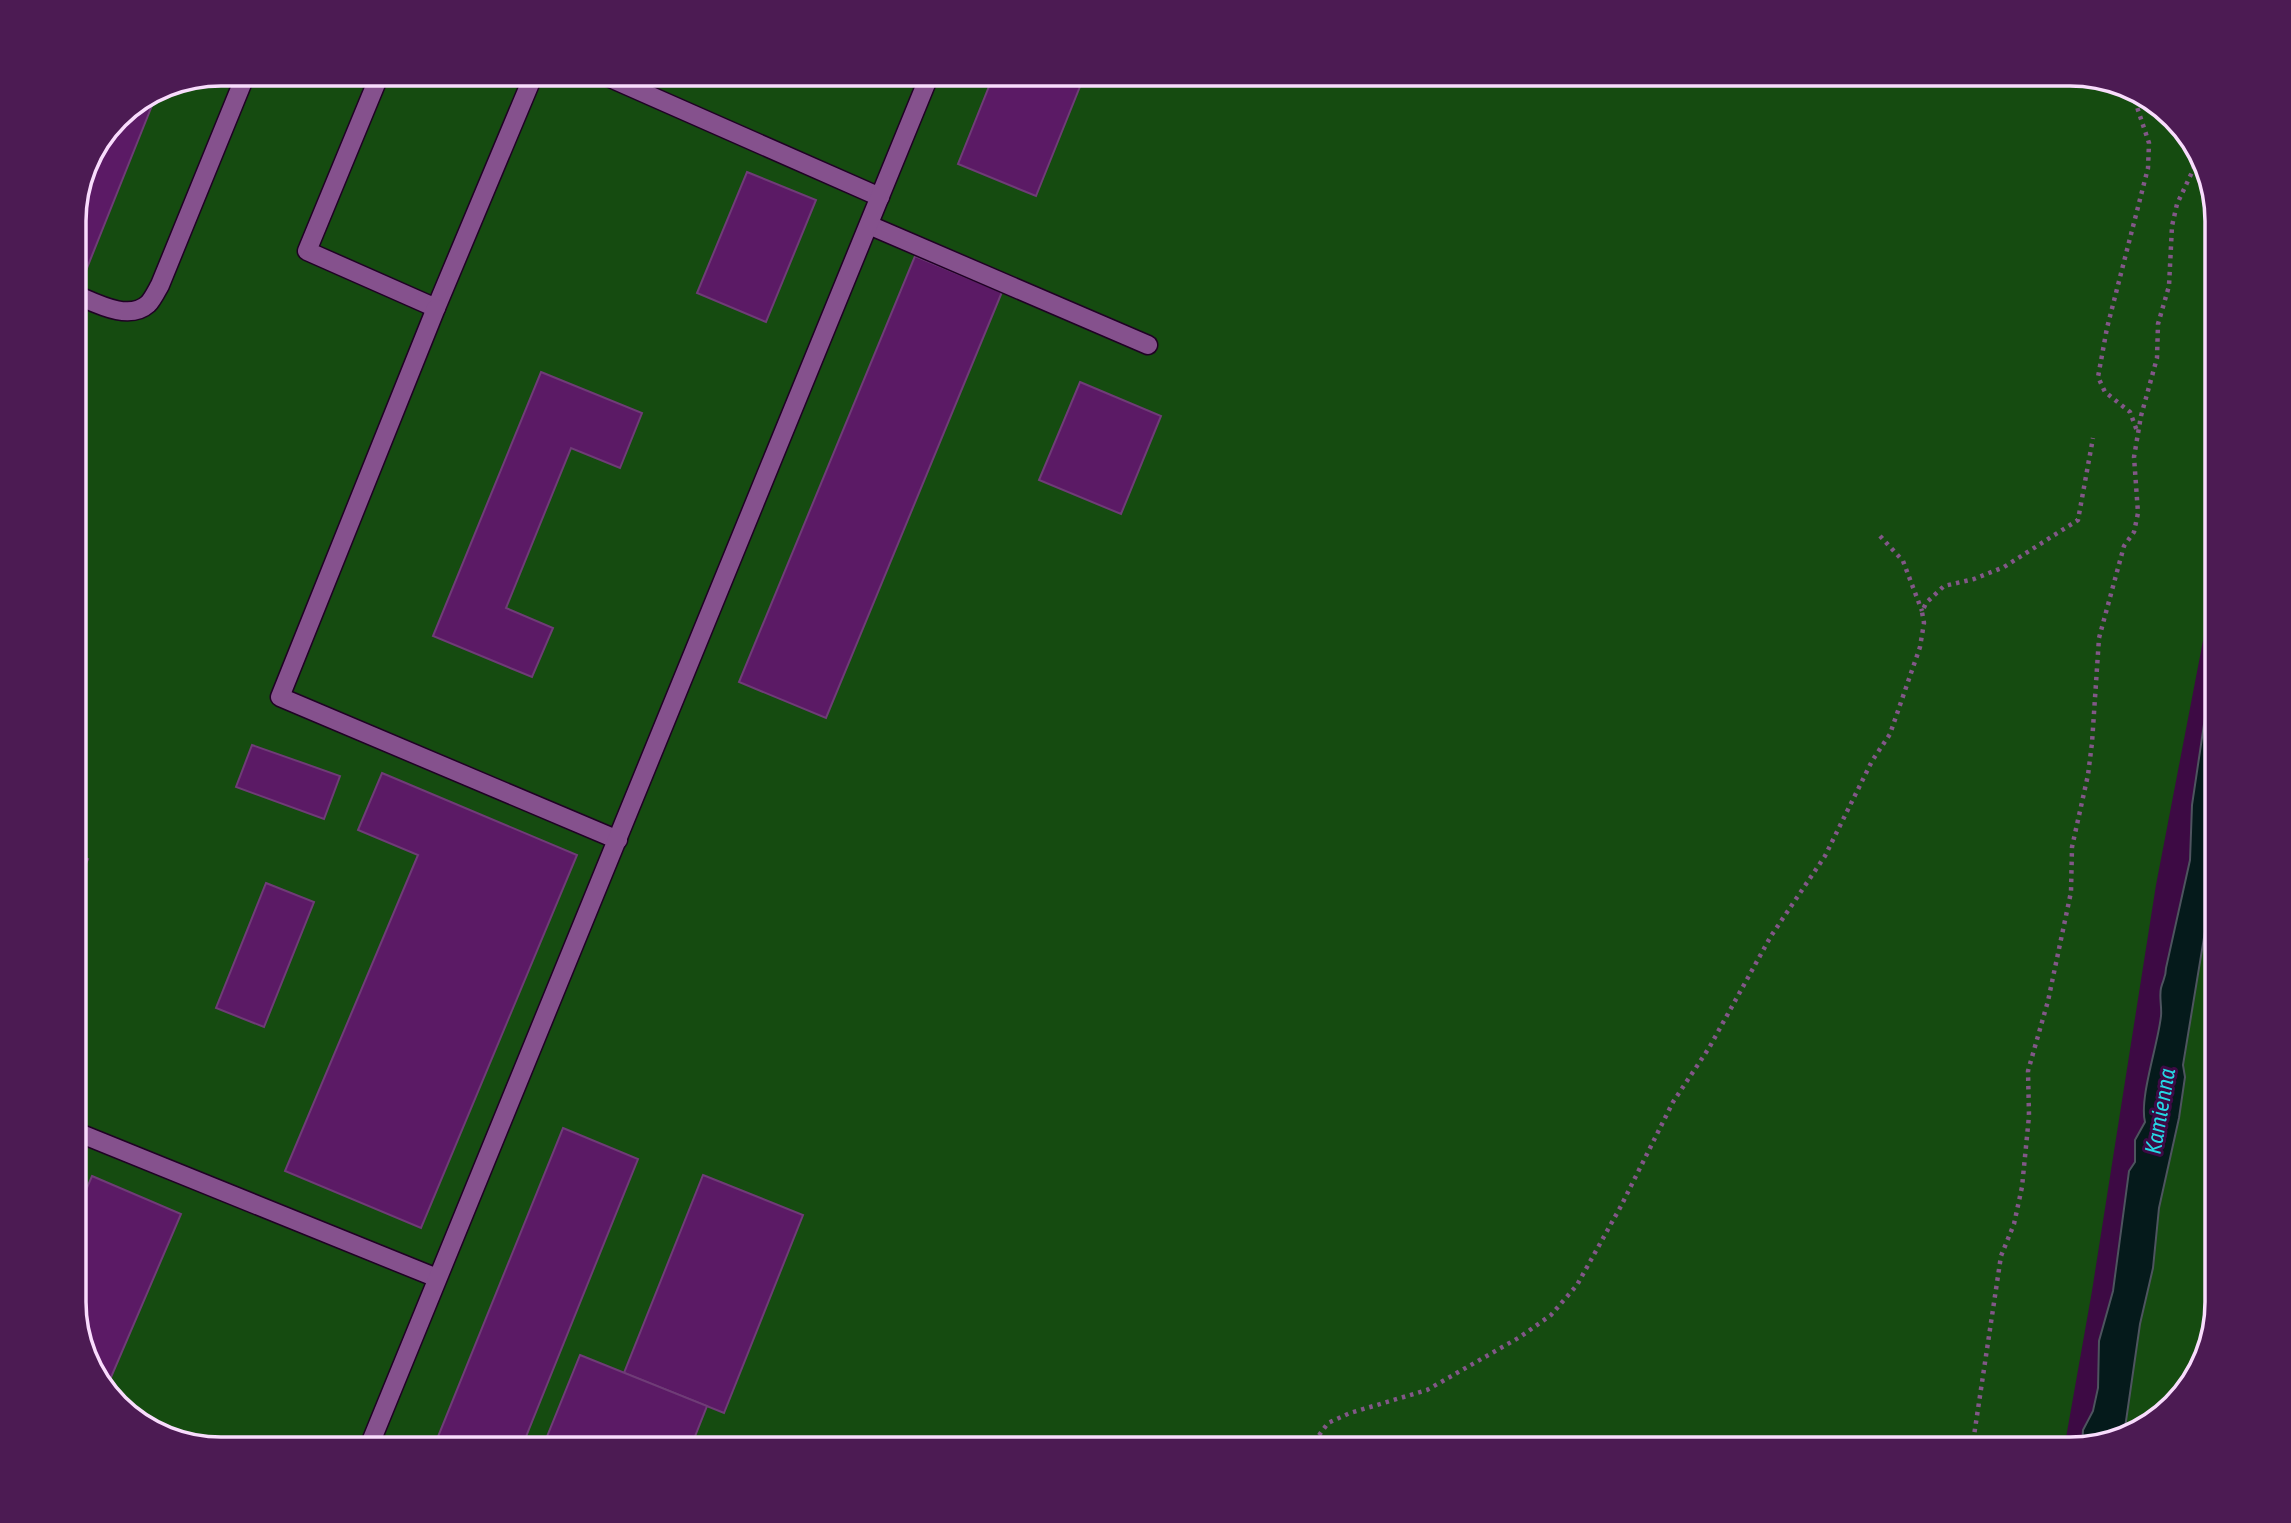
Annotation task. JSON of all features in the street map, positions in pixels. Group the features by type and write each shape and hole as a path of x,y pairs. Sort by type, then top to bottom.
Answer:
{"lane":[{"path":"86,299 112,309 135,311 149,304 160,285 241,86"},
{"path":"375,86 307,251 436,308"},
{"path":"529,86 436,308 280,697 618,840"},
{"path":"628,86 880,197"},
{"path":"373,1437 925,86"},
{"path":"869,225 1148,345"},
{"path":"86,1135 437,1278"}],"path":[{"path":"2136,104 2149,143 2148,168 2107,328 2098,377 2105,392 2130,412 2138,435"},
{"path":"1974,1437 2001,1256 2014,1224 2022,1187 2029,1116 2028,1072 2048,1001 2071,892 2072,847 2088,775 2092,743 2099,638 2124,546 2134,531 2138,513 2134,479 2138,435 2157,358 2158,324 2169,286 2172,226 2177,204 2194,166"},
{"path":"1922,612 1926,603 1944,586 1974,579 2004,567 2078,520 2093,438"},
{"path":"1319,1437 1328,1423 1350,1413 1427,1390 1520,1337 1551,1315 1577,1285 1611,1226 1673,1102 1709,1048 1772,936 1825,856 1872,761 1890,734 1920,647 1924,623 1903,561 1880,536"}],"green space":[{"path":"221,86 2070,86 2096,88 2130,100 2159,119 2177,139 2195,169 2204,203 2205,630 2156,885 2066,1437 221,1437 195,1435 161,1423 132,1404 104,1370 90,1337 86,1311 86,212 90,186 104,153 125,125 153,104 186,90"},
{"path":"2205,885 2204,1320 2201,1337 2191,1362 2172,1391 2145,1414 2112,1430"}],"water":[{"name":"Kamienna","path":"2205,718 2205,932 2183,1065 2185,1077 2179,1118 2159,1208 2153,1268 2140,1324 2125,1425 2096,1435 2083,1436 2093,1411 2098,1388 2099,1341 2113,1291 2129,1171 2135,1162 2135,1140 2145,1122 2145,1099 2161,1016 2161,988 2190,860 2192,805"}],"building":[{"path":"989,86 1080,86 1036,196 958,164"},
{"path":"152,104 86,270 86,212 96,169 104,153 125,125"},
{"path":"747,172 816,200 766,322 697,293"},
{"path":"915,256 1002,292 826,718 739,682"},
{"path":"541,372 642,413 620,468 571,448 506,608 553,628 532,677 433,636"},
{"path":"1080,382 1161,416 1121,514 1039,480"},
{"path":"252,745 340,776 324,819 236,787"},
{"path":"382,773 577,855 421,1228 285,1171 418,855 358,830"},
{"path":"266,883 314,902 264,1027 216,1008"},
{"path":"563,1128 638,1159 526,1437 438,1437"},
{"path":"703,1175 803,1215 724,1413 624,1373"},
{"path":"92,1176 181,1214 110,1379 96,1354 87,1320 86,1190"},
{"path":"580,1355 707,1406 695,1437 547,1437"}]}
